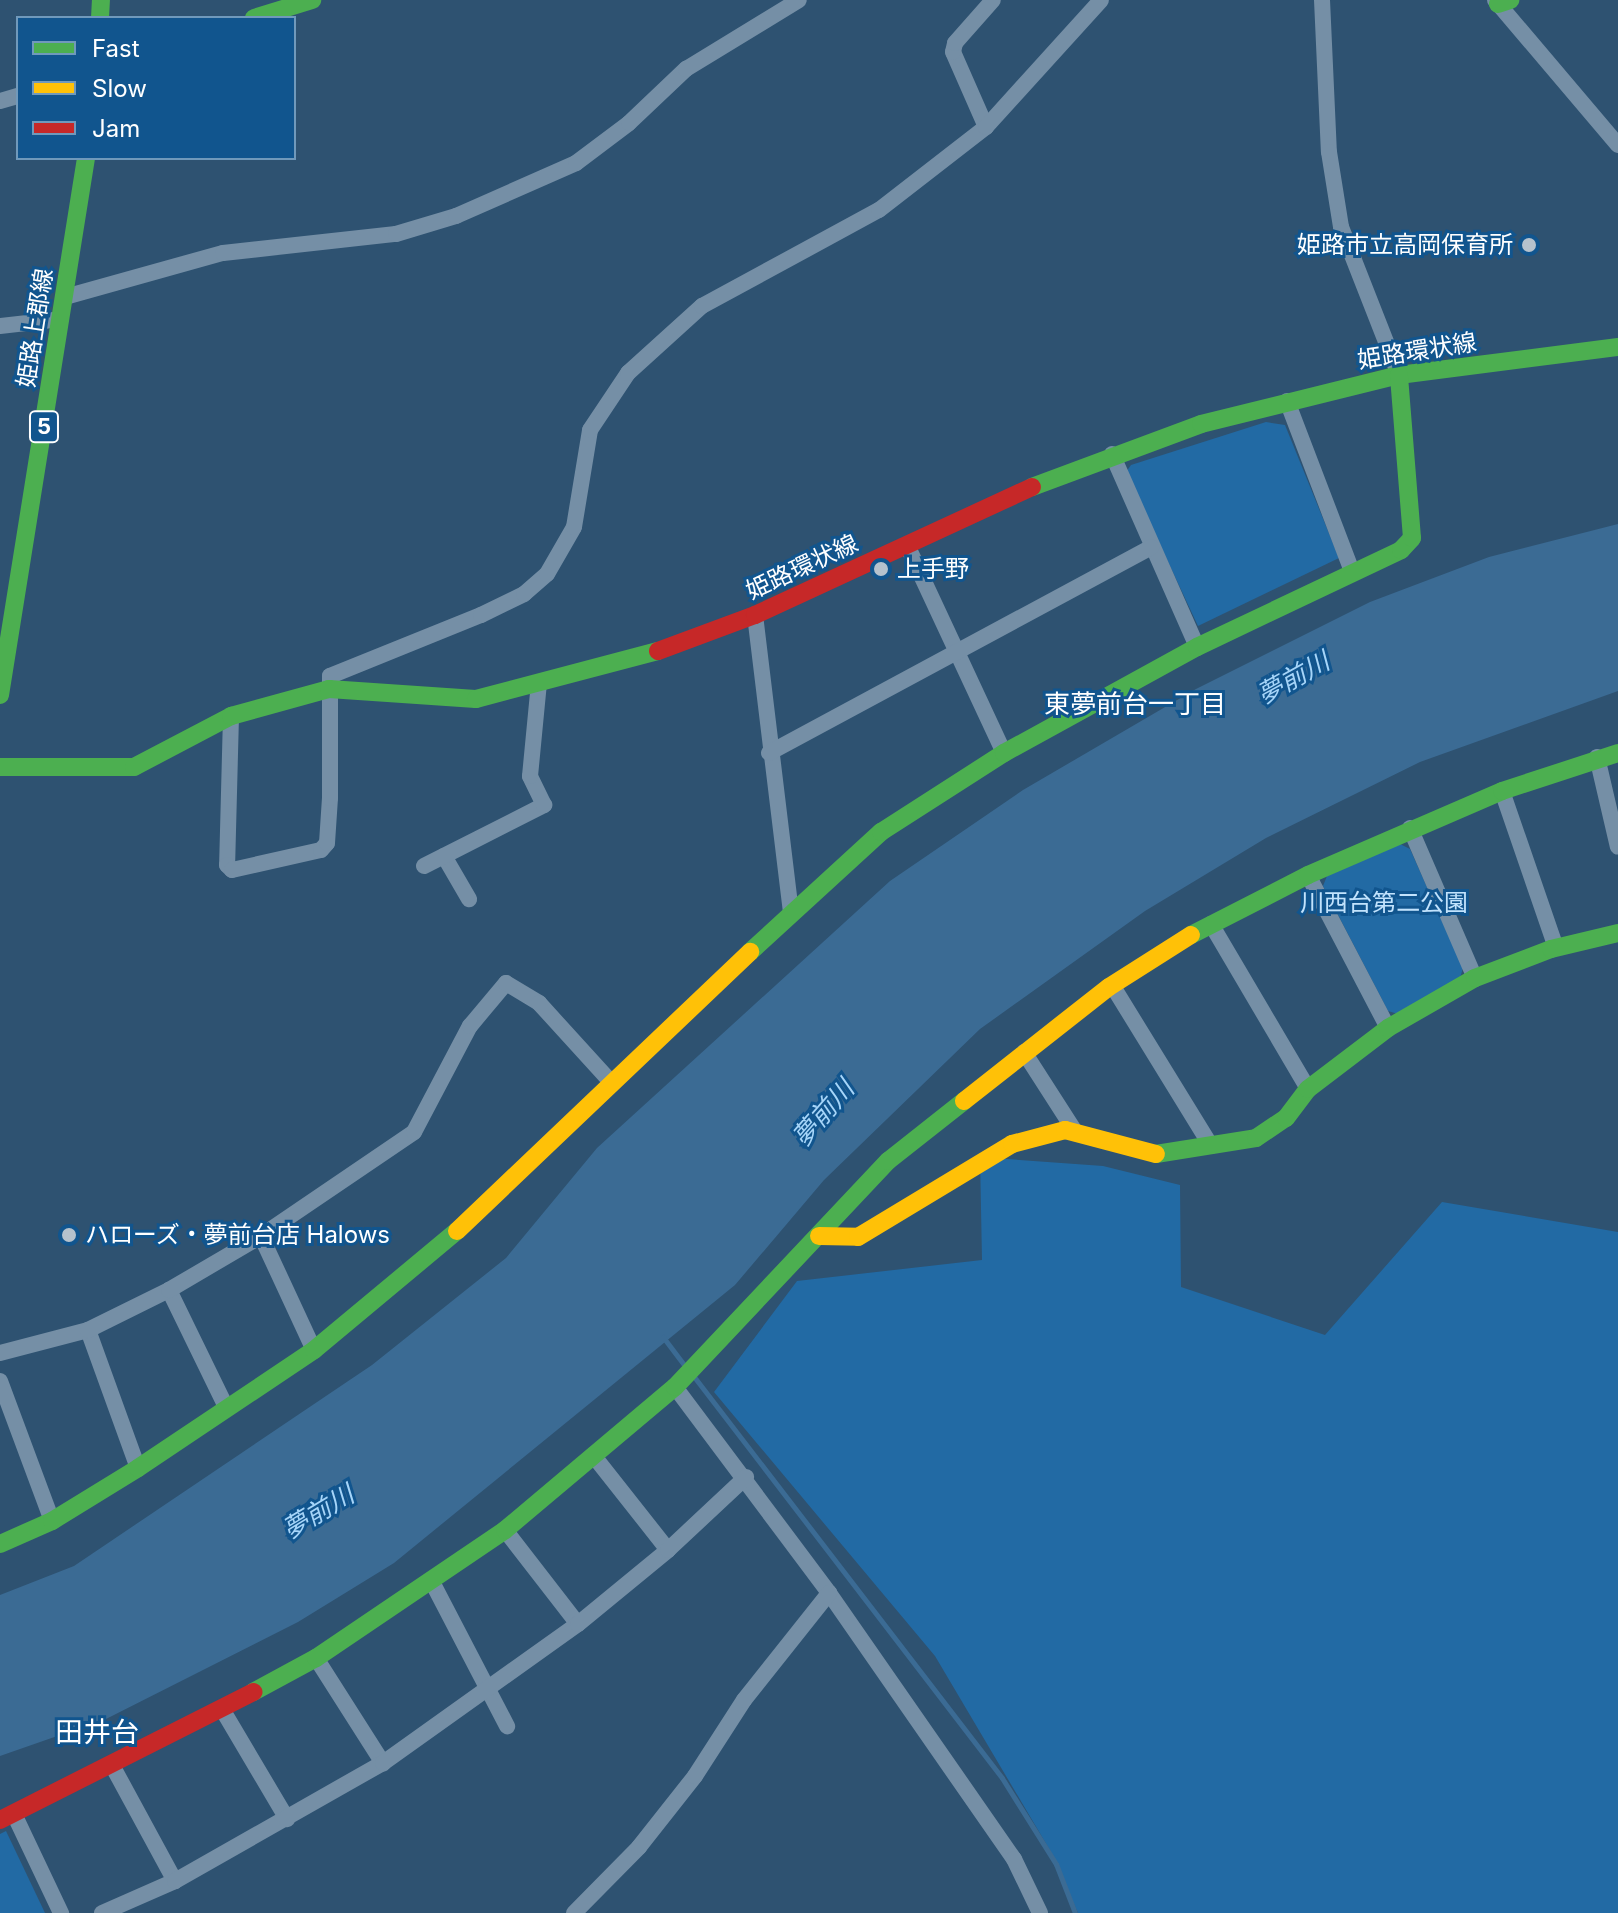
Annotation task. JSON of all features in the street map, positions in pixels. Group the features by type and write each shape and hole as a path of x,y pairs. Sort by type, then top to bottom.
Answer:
{"street":[{"path":"260,16 312,0"},
{"path":"65,297 223,253 396,234 456,216 576,163 629,123 686,69 799,0"},
{"path":"986,127 953,52 955,43 993,0"},
{"path":"231,716 227,865 232,870 321,850 327,843 330,676 481,615 524,594 547,574 574,527 590,430 605,402 648,352 738,284 879,210 986,127 1101,0"},
{"path":"0,1544 52,1521 138,1468 314,1350 485,1207 610,1081 791,911 881,832 1004,753 1197,647 1401,550 1412,538 1399,375 1341,227 1329,152 1322,0"},
{"path":"1501,1 1618,145"},
{"name":"姫路上郡線","path":"0,695 86,160"},
{"path":"0,326 61,319"},
{"name":"姫路環状線","path":"0,767 134,767 231,716 329,689 476,699 539,683 678,646 755,615 1112,454 1287,401 1399,375 1618,347"},
{"path":"1287,401 1352,571"},
{"path":"1112,454 1197,647"},
{"path":"907,545 955,656 1004,753"},
{"path":"769,753 955,656 1151,547"},
{"path":"755,615 769,753 791,911"},
{"path":"424,866 544,805 530,776 539,683"},
{"path":"61,1913 7,1817 113,1767 316,1658 505,1530 675,1387 888,1161 1112,985 1211,924 1410,828 1502,791 1597,757 1618,753"},
{"path":"1597,757 1618,843"},
{"path":"1502,791 1556,948"},
{"path":"1410,828 1475,978"},
{"path":"444,856 469,899"},
{"path":"1308,875 1388,1028"},
{"path":"1211,924 1308,1089"},
{"path":"819,1236 858,1237 1012,1144 1065,1130 1163,1156 1256,1138 1286,1118 1308,1089 1388,1028 1475,978 1556,948 1618,933"},
{"path":"0,1353 88,1330 169,1290 261,1236 414,1132 470,1026 506,983 539,1003 610,1081"},
{"path":"1112,985 1211,1146"},
{"path":"1024,1052 1076,1133"},
{"path":"261,1236 314,1350"},
{"path":"169,1290 227,1409"},
{"path":"88,1330 138,1468"},
{"path":"0,1381 52,1521"},
{"path":"675,1387 746,1477 1014,1859 1040,1913"},
{"path":"593,1455 668,1550"},
{"path":"102,1913 175,1881 383,1763 578,1624 668,1550 746,1477"},
{"path":"505,1530 578,1624"},
{"path":"431,1580 507,1726"},
{"path":"574,1913 639,1847 695,1776 744,1700 829,1593"},
{"path":"316,1658 383,1763"},
{"path":"222,1709 287,1819"},
{"path":"113,1767 175,1881"}],"green space":[{"path":"1266,422 1285,425 1339,558 1198,626 1126,472 1131,465"},
{"name":"川西台第二公園","path":"1398,843 1410,849 1463,968 1460,978 1398,1014 1388,1011 1323,886 1327,876"},
{"path":"980,1157 1103,1166 1180,1185 1181,1287 1325,1335 1442,1202 1618,1232 1618,1913 1078,1913 1051,1852 935,1656 714,1392 797,1281 982,1260"},
{"path":"6,1831 45,1913 0,1913 0,1834"}],"water":[{"name":"夢前川","path":"1618,524 1618,691 1420,762 1266,838 1145,911 980,1029 824,1180 735,1285 394,1563 298,1622 106,1719 0,1756 0,1595 74,1566 372,1365 506,1258 597,1148 890,881 1023,790 1196,689 1370,602 1489,557"}],"waterway":[{"path":"663,1337 686,1367"},
{"path":"695,1378 1002,1778 1056,1864 1075,1913"}],"traffic: fast":[{"path":"100,16 101,0"},
{"path":"260,16 312,0"},
{"path":"1498,4 1510,0"},
{"path":"0,695 86,160"},
{"path":"1032,487 1201,424 1399,375 1618,347"},
{"path":"750,952 881,832 1004,753 1197,647 1401,550 1412,538 1399,375"},
{"path":"0,767 134,767 231,716 329,689 476,699 658,651"},
{"path":"1191,935 1308,875 1502,791 1618,753"},
{"path":"1156,1154 1256,1138 1286,1118 1308,1089 1388,1028 1475,978 1551,949 1618,933"},
{"path":"253,1692 316,1658 505,1530 675,1387 888,1161 964,1101"},
{"path":"0,1544 52,1521 138,1468 314,1350 457,1231"}],"traffic: slow":[{"path":"964,1101 1109,987 1191,935"},
{"path":"457,1231 750,952"},
{"path":"819,1236 858,1237 1012,1144 1065,1130 1156,1154"}],"traffic: jam":[{"path":"658,651 755,615 1032,487"},
{"path":"0,1820 253,1692"}],"place":[{"name":"姫路市立高岡保育所","path":"1529,245"},
{"name":"上手野","path":"881,569"},
{"name":"ハローズ・夢前台店 Halows","path":"69,1235"}],"district":[{"name":"東夢前台一丁目","path":"1135,704"},
{"name":"田井台","path":"97,1732"}]}
